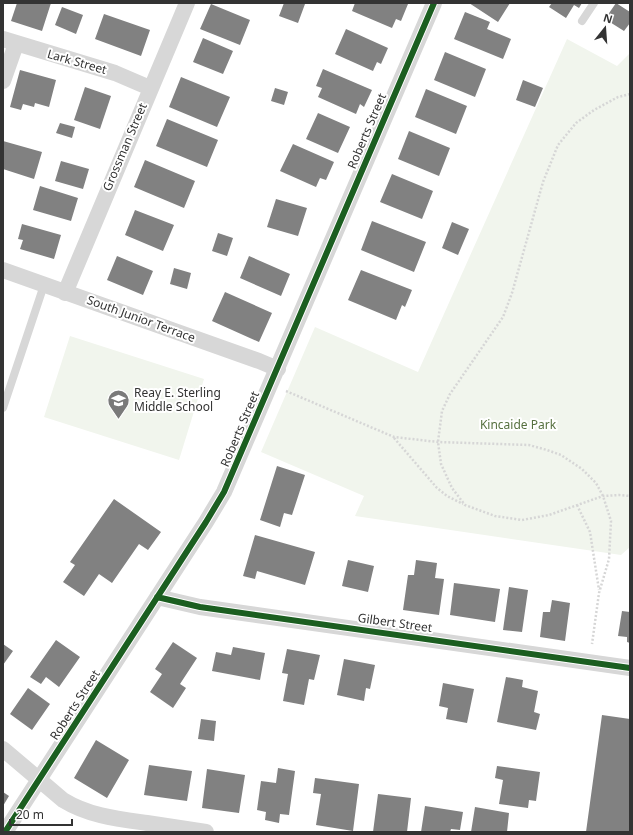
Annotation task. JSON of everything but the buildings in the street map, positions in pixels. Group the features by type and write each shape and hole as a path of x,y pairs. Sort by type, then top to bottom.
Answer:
{"street":[{"name":"Grossman Street","path":"65,292 187,3"},
{"name":"Roberts Street","path":"5,832 40,780 224,492 278,370 434,3"},
{"name":"Lark Street","path":"9,41 115,73 150,88"},
{"path":"3,81 9,41"},
{"name":"South Junior Terrace","path":"3,270 259,361 278,370"},
{"name":"Gilbert Street","path":"157,597 200,607 630,668"},
{"path":"3,749 69,803 93,813 117,819 206,832"}],"lane":[{"path":"582,21 594,3"},
{"path":"3,408 44,285"}],"path":[{"path":"465,505 452,488 441,464 438,442 442,411 450,394 503,317 512,293 543,182 558,145 576,123 594,110 618,97 630,94"},
{"path":"271,384 394,437 438,442 529,445 561,455 582,469 596,483 603,496 610,521 609,559 600,593 590,662"},
{"path":"394,437 437,488 447,496 465,505 495,516 522,520 549,516 603,496 630,496"},
{"path":"577,505 590,532 600,593"}],"green space":[{"name":"Kincaide Park","path":"567,39 617,66 630,53 630,547 621,555 355,516 364,496 261,452 315,327 418,372"},
{"path":"70,336 204,379 179,460 44,417"}],"cycle path":[{"path":"5,832 224,492 434,3"},
{"path":"157,597 200,607 630,668"}],"place":[{"name":"Reay E. Sterling Middle School","path":"119,420"}]}
